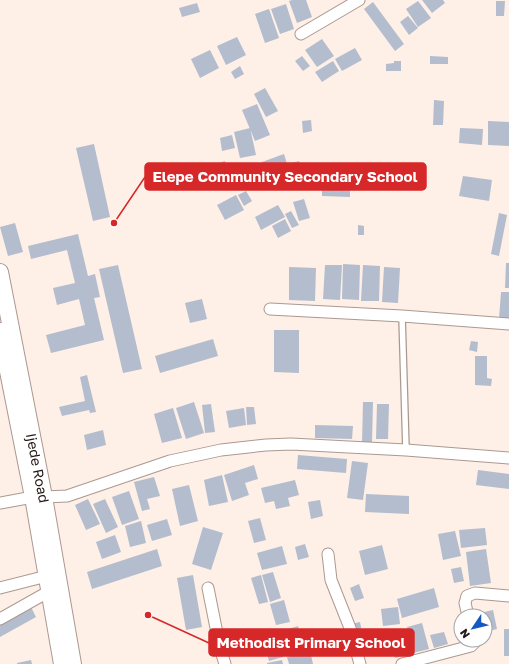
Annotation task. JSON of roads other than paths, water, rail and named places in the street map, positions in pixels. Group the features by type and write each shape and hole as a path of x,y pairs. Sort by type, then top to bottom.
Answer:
{"main road":[{"name":"Ijede Road","path":"0,272 39,497 73,664"},
{"name":"Ijede Road","path":"0,331 39,497 48,592 62,664"}],"street":[{"path":"301,34 359,0"},
{"path":"270,309 402,316 509,324"},
{"path":"0,503 39,497 67,496 170,461 221,450 266,444 406,450 509,458"},
{"path":"328,554 331,580 350,628 360,664"},
{"path":"0,588 46,576"},
{"path":"208,588 220,648 225,664"},
{"path":"0,619 48,592"},
{"path":"466,608 465,603 467,596 475,593 509,596"},
{"path":"402,664 463,648"}],"lane":[{"path":"402,316 406,450"}],"place":[{"name":"Elepe Community Secondary School","path":"114,223"},
{"name":"Methodist Primary School","path":"148,615"}]}
